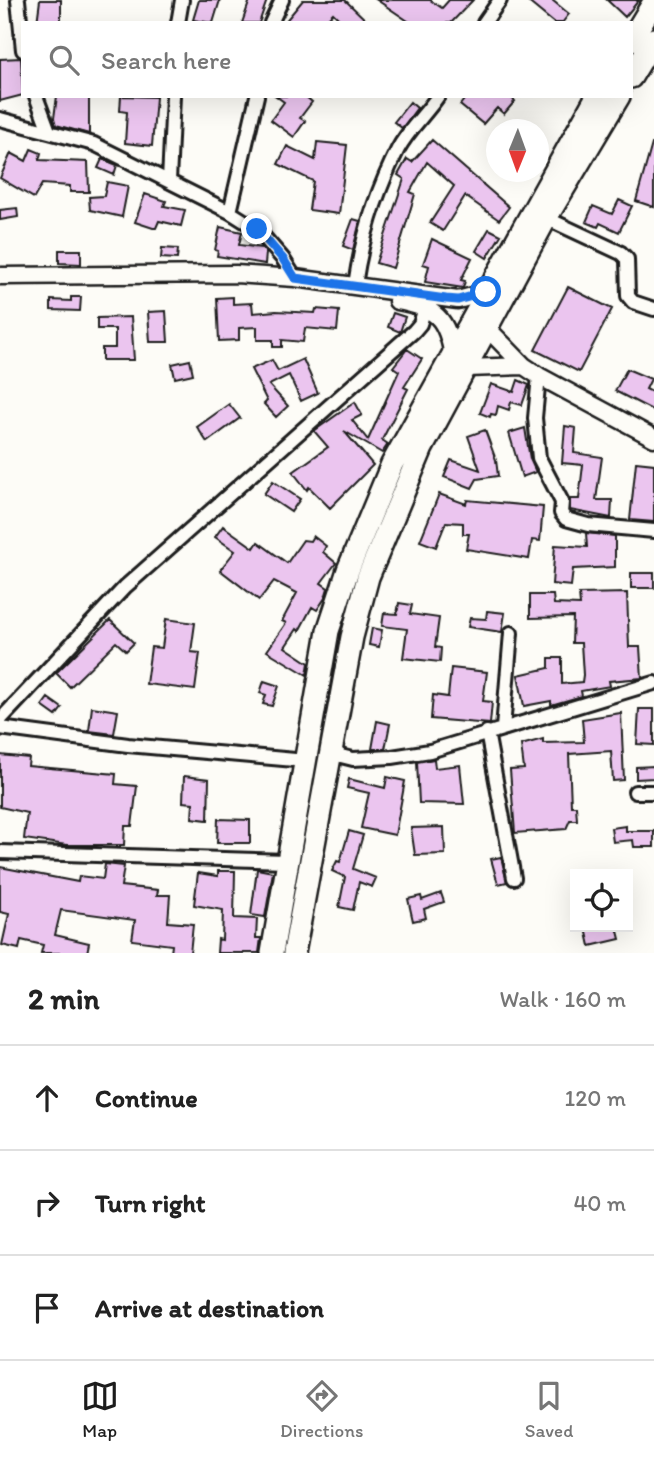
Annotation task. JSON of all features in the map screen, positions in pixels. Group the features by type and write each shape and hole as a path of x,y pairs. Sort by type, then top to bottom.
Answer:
{"highway":[{"path":"633,37 654,2"},
{"path":"633,74 654,39"},
{"path":"294,953 330,747 352,638 368,577 460,363 486,292 596,98"},
{"path":"272,953 328,632 348,570 392,464 460,363 488,329 546,218 619,98"}],"street":[{"path":"18,0 21,30"},
{"path":"178,21 182,0"},
{"path":"272,21 282,0"},
{"path":"485,21 500,0"},
{"path":"37,98 49,131"},
{"path":"169,181 173,98"},
{"path":"230,212 257,98"},
{"path":"355,285 360,252 376,198 399,147 436,98"},
{"path":"0,119 94,144 230,212 257,229 283,259 295,278"},
{"path":"546,218 621,253 627,259 628,296 654,309"},
{"path":"0,276 182,273 295,278 458,300 486,292"},
{"path":"0,287 254,284 351,293 425,308 442,319 460,363 524,366"},
{"path":"0,720 125,587 414,331 420,324 425,308"},
{"path":"488,329 524,366 654,438"},
{"path":"540,376 535,418 539,458 556,488 566,519 588,525 654,531"},
{"path":"503,728 511,633"},
{"path":"330,747 341,756 353,759 430,751 654,683"},
{"path":"0,727 128,744 306,761"},
{"path":"487,732 513,878"},
{"path":"635,792 654,792"},
{"path":"0,852 287,861"}],"building":[{"path":"40,0 61,0 61,21 37,21"},
{"path":"199,0 220,0 214,21 193,20"},
{"path":"250,0 267,0 260,21 243,21"},
{"path":"303,0 345,0 367,21 341,21 333,13 325,21 286,21"},
{"path":"377,0 430,0 442,8 449,0 473,0 453,21 408,21"},
{"path":"526,0 552,0 569,14 564,21 552,21"},
{"path":"607,0 639,0 625,17"},
{"path":"21,58 21,96 0,101 0,59"},
{"path":"57,98 89,98 89,134 56,125 54,118"},
{"path":"121,98 156,98 152,146 125,143 127,112 120,111"},
{"path":"279,98 307,98 312,102 300,118 305,121 294,137 271,120 284,102"},
{"path":"465,98 511,98 515,101 504,114 497,108 483,124 460,105"},
{"path":"410,102 417,108 402,128 394,122"},
{"path":"432,140 509,207 499,220 465,196 443,231 430,223 454,186 427,162 410,192 415,194 393,268 376,263 404,179 398,175 407,159 412,162"},
{"path":"317,142 347,145 339,214 309,210 313,181 278,164 287,146 315,160"},
{"path":"654,144 654,207 636,201"},
{"path":"31,149 41,153 39,160 88,162 89,192 70,192 70,186 42,184 34,198 0,178 11,153 26,161"},
{"path":"102,159 117,165 114,175 98,168"},
{"path":"107,182 128,186 122,217 90,210 89,197 104,196"},
{"path":"145,194 166,201 164,206 185,210 181,226 159,221 156,228 153,228 135,222"},
{"path":"619,200 632,206 619,232 600,223 598,227 586,222 593,206 612,214"},
{"path":"17,208 18,217 0,220 0,210"},
{"path":"353,219 360,221 353,250 343,246"},
{"path":"220,227 242,232 239,245 262,248 266,253 265,264 217,256 218,251 215,250"},
{"path":"489,229 501,235 487,258 476,251"},
{"path":"432,239 472,258 461,280 465,281 463,288 425,282 429,266 423,264"},
{"path":"162,248 178,249 177,259 161,258"},
{"path":"59,250 81,250 81,264 59,263"},
{"path":"568,287 612,309 579,372 535,350"},
{"path":"71,297 81,297 80,311 51,310 51,300 71,301"},
{"path":"233,297 233,304 252,303 253,313 315,313 316,309 339,311 337,331 305,328 303,342 282,340 282,347 273,347 273,340 257,340 257,327 239,328 239,340 219,341 217,298"},
{"path":"166,311 168,342 150,342 148,312"},
{"path":"393,313 405,317 400,332 388,327"},
{"path":"131,317 134,360 102,360 102,348 115,348 115,329 97,329 97,318"},
{"path":"407,349 422,359 404,387 408,389 382,440 388,444 382,453 344,431 373,465 330,508 309,487 307,490 293,472 328,447 314,431 355,402 362,415 352,420 368,440 399,371 393,367"},
{"path":"303,359 318,393 301,401 289,375 269,385 288,406 276,417 264,404 267,401 251,369 272,360 278,371"},
{"path":"190,360 193,374 175,378 172,364"},
{"path":"627,369 651,379 646,389 654,393 654,411 615,391"},
{"path":"518,380 529,385 522,405 511,402 509,410 498,406 496,415 491,414 490,417 480,413 491,384 514,392"},
{"path":"229,404 240,418 207,442 197,427"},
{"path":"565,426 576,428 574,453 602,457 596,500 612,500 611,518 570,510 570,499 579,499 583,465 562,463"},
{"path":"525,428 530,459 536,472 522,477 509,433"},
{"path":"485,430 496,460 498,476 477,479 472,488 444,477 451,460 480,470 468,436"},
{"path":"636,462 654,464 654,522 630,520"},
{"path":"273,481 300,499 291,512 264,494"},
{"path":"439,494 466,504 467,500 543,507 540,541 532,540 529,559 466,549 469,534 463,534 463,523 446,522 436,547 420,541"},
{"path":"223,526 254,548 258,542 287,563 303,540 310,541 313,536 326,546 323,552 336,563 321,583 328,588 325,598 317,610 312,607 299,631 297,629 285,647 309,663 307,675 267,651 286,623 282,621 297,593 274,581 259,600 220,570 235,551 215,537"},
{"path":"586,533 615,536 615,567 573,569 571,586 552,584 555,545 587,547"},
{"path":"631,573 654,573 654,588 631,588"},
{"path":"627,593 629,647 640,647 642,678 609,681 610,686 581,691 582,696 551,705 551,701 524,706 518,675 549,668 549,658 562,658 562,684 582,682 583,675 581,643 572,643 573,617 530,618 530,595 553,595 554,604 580,605 579,594"},
{"path":"399,603 412,605 410,614 439,618 435,647 441,648 440,662 403,658 407,629 382,626 384,613 397,614"},
{"path":"487,611 505,613 502,632 468,627 470,618 486,619"},
{"path":"166,619 195,623 191,652 200,653 195,690 146,684 151,647 162,648"},
{"path":"110,620 134,643 126,651 116,642 70,687 56,673"},
{"path":"372,628 382,630 379,647 369,645"},
{"path":"451,668 487,672 483,701 492,702 490,724 431,719 433,695 448,697"},
{"path":"264,681 279,686 272,706 263,704 266,695 260,693"},
{"path":"48,698 62,708 56,716 42,706"},
{"path":"92,707 118,711 114,734 89,731"},
{"path":"639,709 654,709 654,745 637,744"},
{"path":"621,713 624,780 613,781 611,751 569,754 571,806 576,806 577,820 570,820 566,829 515,833 510,770 524,769 521,745 543,739 543,743 584,742 582,719"},
{"path":"377,721 390,724 385,749 372,749"},
{"path":"0,755 29,758 28,766 116,774 115,784 137,786 132,826 125,826 124,845 67,845 24,839 27,813 0,807"},
{"path":"434,759 435,768 460,765 464,804 419,803 417,762"},
{"path":"654,766 654,778 636,779 636,767"},
{"path":"184,776 209,779 208,820 192,818 193,803 183,802"},
{"path":"387,777 405,781 395,835 361,828 369,793 347,788 349,779 385,788"},
{"path":"218,819 250,820 250,843 217,843"},
{"path":"626,826 626,831 654,831 654,847 634,847 633,840 613,842 611,828"},
{"path":"444,827 445,854 415,855 411,828"},
{"path":"349,831 363,835 353,869 376,878 372,887 359,882 353,910 339,907 345,877 332,871 337,861 340,862"},
{"path":"501,857 507,882 498,884 491,859"},
{"path":"105,864 124,866 121,886 158,890 157,895 170,895 168,922 193,924 190,953 171,953 172,945 132,940 135,920 61,910 55,935 89,943 87,953 41,953 43,945 21,940 19,949 2,945 9,914 0,912 0,867 78,882 79,876 103,879"},
{"path":"257,869 273,872 265,917 251,915"},
{"path":"218,871 235,871 234,918 257,919 256,938 261,938 259,953 217,953 218,939 222,940 223,910 194,905 198,873 218,876"},
{"path":"441,893 444,902 424,909 426,918 413,921 408,899 421,896 422,900"},
{"path":"587,932 618,932 620,939 590,946"}],"route":[{"path":"257,229 283,259 295,278 458,300 486,292"}]}
